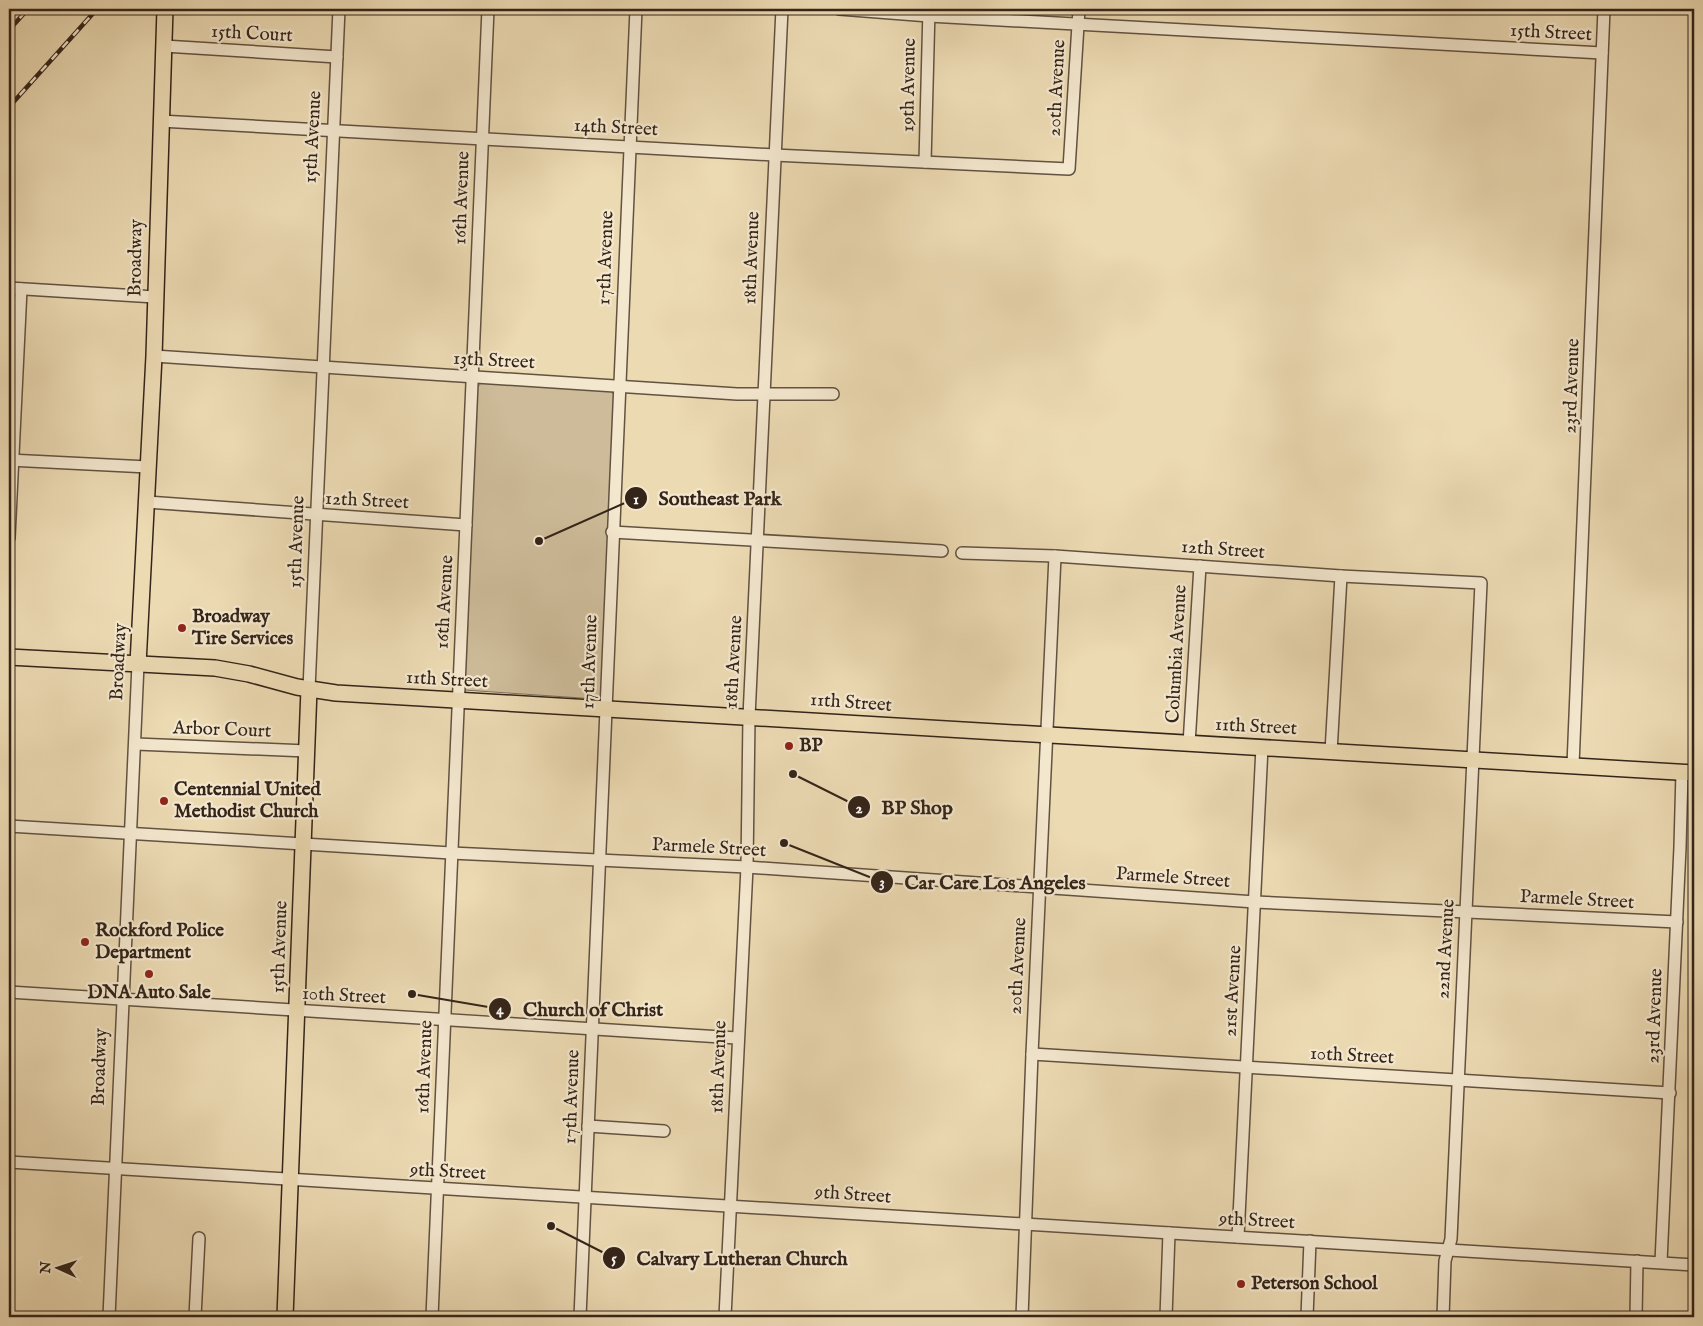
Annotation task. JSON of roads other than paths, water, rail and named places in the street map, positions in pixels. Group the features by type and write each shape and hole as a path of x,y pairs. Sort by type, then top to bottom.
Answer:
{"main road":[{"name":"Broadway","path":"138,664 154,356 165,9"},
{"name":"11th Street","path":"9,656 231,670 309,689 346,694 1688,772"},
{"name":"15th Avenue","path":"285,1317 309,689"}],"street":[{"name":"15th Avenue","path":"309,689 339,9"},
{"name":"16th Avenue","path":"432,1317 488,9"},
{"name":"17th Avenue","path":"580,1317 612,532 636,9"},
{"name":"18th Avenue","path":"725,1317 746,867 749,717 782,9"},
{"name":"15th Street","path":"839,9 929,12 1078,25 1602,53"},
{"name":"20th Avenue","path":"1069,168 1079,9"},
{"name":"23rd Avenue","path":"1574,765 1604,9"},
{"name":"19th Avenue","path":"925,162 929,12"},
{"name":"15th Court","path":"164,46 337,57"},
{"name":"14th Street","path":"160,121 334,129 774,155 1069,168"},
{"path":"9,288 155,297"},
{"path":"9,538 11,460 21,289"},
{"name":"13th Street","path":"154,356 619,386 764,394 832,394"},
{"path":"11,460 148,467"},
{"name":"12th Street","path":"147,502 318,516 466,525"},
{"path":"612,532 942,551"},
{"name":"12th Street","path":"962,553 1055,556 1341,576 1481,583"},
{"name":"20th Avenue","path":"1022,1317 1055,556"},
{"name":"Columbia Avenue","path":"1189,744 1200,566"},
{"path":"1331,752 1341,576"},
{"name":"22nd Avenue","path":"1443,1317 1445,1261 1451,1239 1481,583"},
{"name":"Broadway","path":"109,1317 117,1168 130,833 136,744 138,664"},
{"name":"Arbor Court","path":"136,744 307,751"},
{"name":"21st Avenue","path":"1238,1237 1262,747"},
{"name":"23rd Avenue","path":"1661,1262 1677,922 1688,772"},
{"name":"Parmele Street","path":"9,826 451,853 746,867 1255,902 1677,922"},
{"name":"10th Street","path":"9,992 737,1038"},
{"name":"10th Street","path":"1032,1054 1670,1093"},
{"path":"588,1126 664,1131"},
{"name":"9th Street","path":"9,1162 291,1178 438,1189 730,1204 1169,1233 1694,1264"},
{"path":"1166,1317 1169,1233"},
{"path":"195,1317 199,1238"},
{"path":"1307,1317 1310,1241"},
{"path":"1636,1317 1638,1261"}],"railway":[{"path":"9,30 28,9"},
{"path":"9,107 97,9"}],"place":[{"name":"Southeast Park","path":"539,541"},
{"name":"Broadway Tire Services","path":"182,628"},
{"name":"BP","path":"789,746"},
{"name":"BP Shop","path":"793,774"},
{"name":"Centennial United Methodist Church","path":"164,801"},
{"name":"Car Care Los Angeles","path":"784,843"},
{"name":"Rockford Police Department","path":"85,942"},
{"name":"DNA Auto Sale","path":"149,974"},
{"name":"Church of Christ","path":"412,994"},
{"name":"Calvary Lutheran Church","path":"551,1226"},
{"name":"Peterson School","path":"1241,1284"}]}
